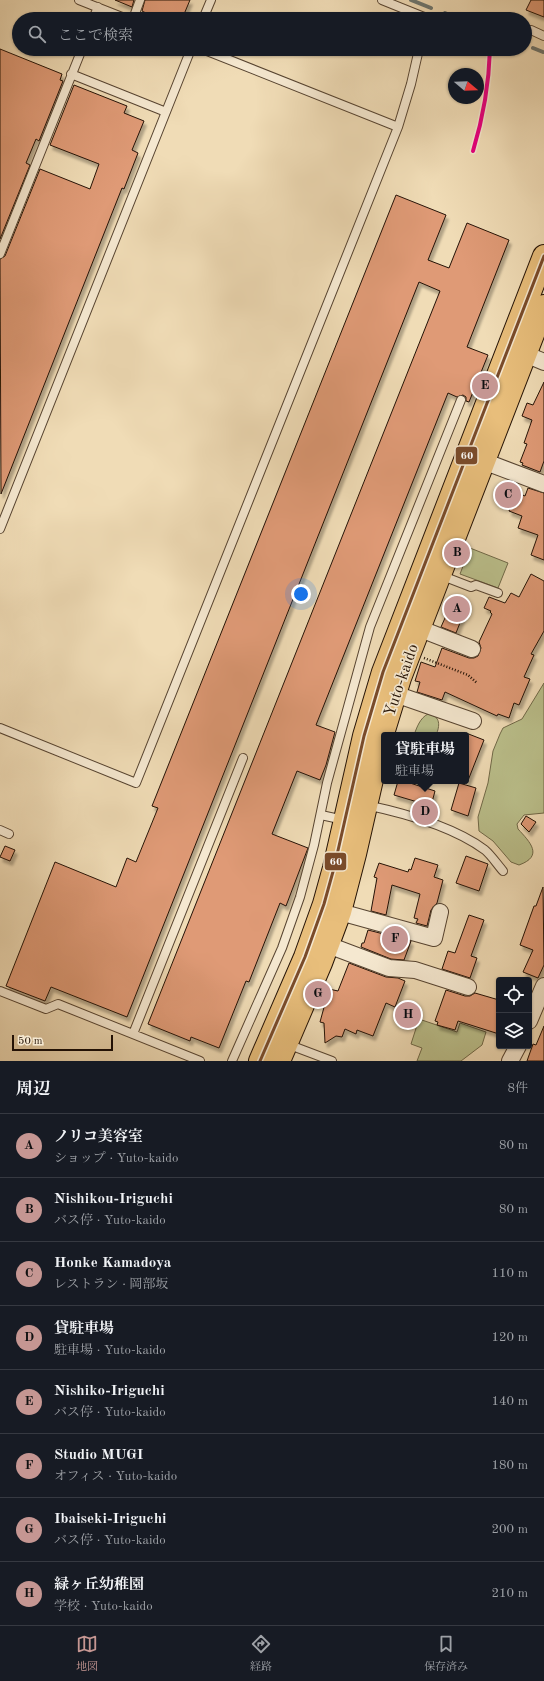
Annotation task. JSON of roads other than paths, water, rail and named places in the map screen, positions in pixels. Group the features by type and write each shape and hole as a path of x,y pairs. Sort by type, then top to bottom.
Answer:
{"main road":[{"name":"Yuto-kaido","path":"260,1061 314,934 330,886 363,743 383,672 544,256"},
{"name":"Yuto-kaido","path":"384,732 418,628 483,461 535,358 544,306"},
{"name":"Yuto-kaido","path":"282,1052 328,945 340,912 351,872 381,740"}],"street":[{"path":"483,461 544,484"},
{"path":"418,628 472,649"},
{"path":"395,694 473,721"},
{"path":"340,912 434,938 440,912"},
{"path":"328,945 388,968 415,970 468,987"},
{"path":"532,1014 544,986"},
{"path":"510,1061 516,1049"}],"lane":[{"path":"79,0 109,12"},
{"path":"136,12 140,0"},
{"path":"206,12 211,0"},
{"path":"382,0 412,12"},
{"path":"97,12 98,8"},
{"path":"532,30 544,36"},
{"path":"0,254 79,56"},
{"path":"0,529 188,56"},
{"path":"220,56 398,127"},
{"path":"0,728 136,783 398,127 411,84 417,56"},
{"path":"71,74 166,112"},
{"path":"232,1061 290,925 307,874 327,783 370,627 461,400"},
{"path":"439,575 471,587 476,585 498,593"},
{"path":"133,1034 243,758"},
{"path":"366,805 449,829 486,850 503,871"},
{"path":"320,815 345,820"},
{"path":"0,830 9,834"},
{"path":"0,991 46,1009 58,1004 200,1061"},
{"path":"282,1052 332,1061"}],"waterway":[{"path":"411,0 431,8"},
{"path":"533,48 543,52"}],"place":[{"name":"Nishiko-Iriguchi","path":"485,386"},
{"name":"Honke Kamadoya","path":"508,495"},
{"name":"Nishikou-Iriguchi","path":"457,553"},
{"name":"ノリコ美容室","path":"457,609"},
{"name":"貸駐車場","path":"425,812"},
{"name":"Studio MUGI","path":"395,939"},
{"name":"Ibaiseki-Iriguchi","path":"318,994"},
{"name":"緑ヶ丘幼稚園","path":"408,1015"}]}
